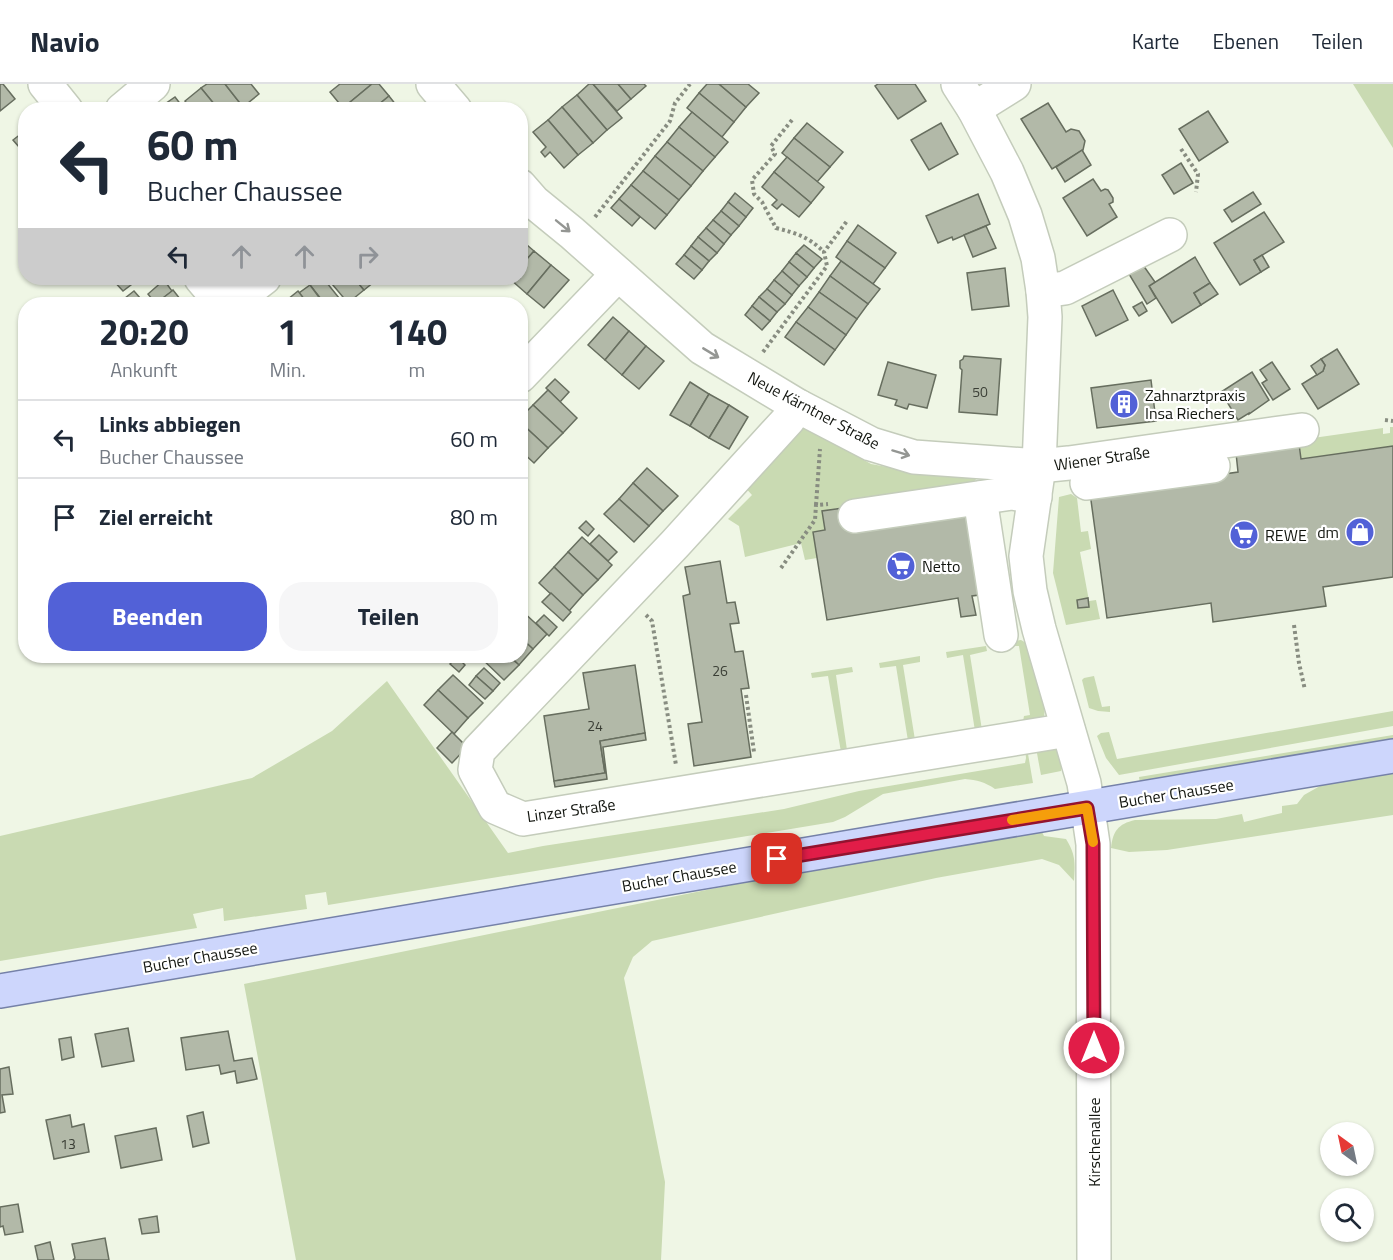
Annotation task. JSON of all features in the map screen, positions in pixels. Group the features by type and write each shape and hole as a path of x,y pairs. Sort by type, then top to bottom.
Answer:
{"main road":[{"name":"Bucher Chaussee","path":"0,991 1393,756"}],"street":[{"path":"45,84 60,102"},
{"path":"132,102 153,84"},
{"path":"433,84 448,102"},
{"name":"Wiener Straße","path":"1014,84 966,97 1007,172 1025,215 1038,258 1045,317 1037,484"},
{"name":"Neue Kärntner Straße","path":"528,195 702,348 798,406 871,444 914,458 1037,484"},
{"path":"1043,291 1065,288 1170,235"},
{"path":"528,368 618,274"},
{"path":"207,285 217,297"},
{"path":"239,297 255,285"},
{"name":"Linzer Straße","path":"798,406 788,420 626,596 478,751 475,770 495,807 523,819 1068,730"},
{"name":"Wiener Straße","path":"1037,484 1081,461 1302,430"},
{"path":"846,509 980,498 1012,493 1037,484 1213,466"},
{"path":"1037,484 1026,556 1030,591 1084,783 1087,808"},
{"path":"980,498 1001,635"},
{"name":"Kirschenallee","path":"1087,808 1093,844 1094,1260"}],"path":[{"path":"578,238 670,121 675,104 690,84"},
{"path":"747,375 827,266 824,252 817,244 807,237 776,228 762,202 754,194 752,180 775,154 771,146 792,120"},
{"path":"1181,150 1198,174 1196,192"},
{"path":"824,252 847,221"},
{"path":"781,568 815,520 820,440 827,420"},
{"path":"1385,420 1393,421"},
{"path":"816,506 846,509"},
{"path":"626,596 652,621 680,793"},
{"path":"1294,625 1305,690"},
{"path":"746,695 758,780"}],"green space":[{"path":"1353,84 1393,84 1393,148"},
{"path":"804,426 871,464 898,469 979,475 970,487 822,511 825,530 813,532 817,558 805,560 801,543 745,557 739,526 728,519 752,495 742,484"},
{"path":"1390,427 1393,427 1393,446 1301,459 1299,440 1383,428 1383,434 1390,433"},
{"path":"1071,494 1077,498 1081,532 1088,531 1091,549 1080,552 1089,601 1096,600 1100,619 1066,625 1053,573 1059,497"},
{"path":"1021,640 1028,644 1045,707 1044,718 1025,724 1024,716 1030,715 1019,646 1012,646 1015,641"},
{"path":"986,646 987,651 970,655 982,730 975,731 963,655 947,658 946,652"},
{"path":"920,656 920,662 903,665 915,740 908,741 896,666 880,668 879,663"},
{"path":"852,667 853,672 836,675 847,750 841,752 828,676 812,678 811,673"},
{"path":"1094,676 1102,707 1110,706 1110,712 1089,708 1082,680"},
{"path":"387,681 508,853 784,809 859,791 1025,763 1025,748 1027,748 1033,783 995,789 981,782 965,779 883,794 833,822 328,905 326,892 305,895 307,909 224,921 223,908 193,914 197,928 0,961 0,836 252,778 332,731"},
{"path":"1393,711 1393,726 1119,775 1106,758 1097,736 1109,732 1117,759"},
{"path":"1393,735 1393,742 1140,784 1139,777"},
{"path":"1036,748 1056,749 1061,759 1061,771 1041,775"},
{"path":"1393,767 1393,815 1167,850 1129,852 1111,848 1117,829 1135,820 1216,819 1242,814 1244,822 1282,813 1282,806 1297,804 1304,795 1336,777"},
{"path":"1040,828 1044,836 1066,839 1074,859 1074,881 1059,865 1042,859 936,878 652,941 633,957 624,978 665,1182 661,1260 296,1260 244,984 912,848"}],"building":[{"path":"0,84 3,84 15,99 0,111"},
{"path":"207,84 225,84 239,102 212,102 201,88"},
{"path":"225,84 251,84 259,94 249,102 239,102"},
{"path":"340,84 372,84 350,102 338,102 330,92"},
{"path":"372,84 379,84 389,96 382,102 350,102"},
{"path":"589,84 593,84 622,118 607,130 577,95"},
{"path":"593,84 618,84 631,99 617,111"},
{"path":"618,84 644,84 646,86 631,99"},
{"path":"707,84 719,84 746,107 734,122 699,93"},
{"path":"719,84 748,84 759,93 746,107"},
{"path":"878,84 915,84 926,101 898,119 875,86"},
{"path":"201,88 212,102 186,102"},
{"path":"699,93 734,122 722,137 687,108"},
{"path":"577,95 607,130 593,143 562,107"},
{"path":"389,96 394,102 382,102"},
{"path":"175,97 179,102 168,102"},
{"path":"1048,103 1066,132 1071,129 1079,131 1085,141 1083,150 1052,169 1021,119"},
{"path":"562,107 593,143 578,155 548,120"},
{"path":"1208,111 1228,142 1199,161 1179,129"},
{"path":"692,112 728,142 715,157 679,127"},
{"path":"548,120 578,155 564,168 550,152 545,157 541,152 546,147 533,132"},
{"path":"807,123 843,152 830,167 794,138"},
{"path":"941,123 958,154 929,170 911,140"},
{"path":"679,127 715,157 703,171 667,142"},
{"path":"18,136 18,146 13,140"},
{"path":"794,138 830,167 817,182 782,153"},
{"path":"667,142 703,171 691,186 655,156"},
{"path":"1082,150 1091,165 1065,182 1056,167"},
{"path":"655,156 691,186 679,200 643,171"},
{"path":"787,157 824,187 811,203 774,172"},
{"path":"1181,163 1193,183 1174,194 1162,175"},
{"path":"643,171 679,200 667,215 631,185"},
{"path":"774,172 811,203 799,217 782,204 777,209 772,205 777,200 762,187"},
{"path":"1093,179 1101,191 1108,190 1113,198 1113,202 1109,204 1117,217 1087,236 1063,198"},
{"path":"631,185 667,215 655,229 619,199"},
{"path":"1253,192 1261,204 1232,222 1224,210"},
{"path":"735,193 753,208 746,217 728,202"},
{"path":"978,194 990,224 953,240 952,237 938,243 926,216"},
{"path":"619,199 640,217 632,226 611,208"},
{"path":"728,202 746,217 739,226 721,211"},
{"path":"721,211 739,226 731,235 713,220"},
{"path":"1264,212 1284,242 1254,260 1261,272 1240,285 1214,243"},
{"path":"713,220 731,235 724,244 706,228"},
{"path":"858,225 896,253 885,268 847,241"},
{"path":"986,226 996,248 973,257 964,235"},
{"path":"706,228 724,244 717,253 698,237"},
{"path":"698,237 717,253 709,261 691,246"},
{"path":"847,241 885,268 873,284 836,257"},
{"path":"804,245 822,259 814,268 796,253"},
{"path":"528,246 534,251 528,258"},
{"path":"691,246 709,261 702,270 684,255"},
{"path":"534,251 551,265 527,294 517,285 528,285 528,258"},
{"path":"796,253 814,268 807,277 789,262"},
{"path":"684,255 702,270 694,279 676,264"},
{"path":"1262,255 1269,267 1261,272 1254,260"},
{"path":"1195,257 1210,283 1194,293 1201,305 1172,323 1149,286"},
{"path":"841,261 880,289 868,304 830,276"},
{"path":"789,262 807,277 799,286 782,271"},
{"path":"551,265 569,280 544,308 527,294"},
{"path":"1143,265 1155,282 1149,286 1156,298 1147,304 1129,274"},
{"path":"1005,268 1009,306 972,310 967,273"},
{"path":"782,271 799,286 792,295 774,280"},
{"path":"830,276 868,304 857,319 819,292"},
{"path":"774,280 792,295 785,304 767,289"},
{"path":"1210,283 1218,294 1201,305 1194,293"},
{"path":"117,285 131,285 123,291"},
{"path":"158,285 168,285 172,291 165,297 150,297 148,294"},
{"path":"310,285 329,285 338,297 319,297"},
{"path":"310,285 319,297 302,297 299,293"},
{"path":"333,285 360,285 364,290 355,297 343,297"},
{"path":"360,285 370,285 364,290"},
{"path":"767,289 785,304 777,312 759,297"},
{"path":"1113,290 1128,320 1096,336 1082,306"},
{"path":"134,291 139,297 126,297"},
{"path":"172,291 178,297 164,297"},
{"path":"298,291 303,297 291,297"},
{"path":"819,292 857,319 846,335 808,307"},
{"path":"759,297 777,312 770,321 752,306"},
{"path":"1142,302 1147,311 1139,316 1133,307"},
{"path":"752,306 770,321 762,330 745,315"},
{"path":"808,307 846,335 835,350 796,322"},
{"path":"613,317 629,331 605,360 588,345"},
{"path":"796,322 835,350 824,365 785,337"},
{"path":"629,331 646,346 622,375 605,360"},
{"path":"646,346 664,361 639,389 622,375"},
{"path":"1337,349 1359,384 1318,409 1302,384 1323,371 1325,365 1321,359"},
{"path":"964,356 1001,359 997,415 959,412 962,370 960,361"},
{"path":"1321,359 1325,365 1323,371 1317,375 1311,366"},
{"path":"888,362 936,375 927,408 909,404 907,409 895,405 897,400 878,395"},
{"path":"1272,362 1290,389 1273,400 1262,383 1267,380 1260,370"},
{"path":"1252,372 1269,400 1238,420 1221,392"},
{"path":"555,379 569,392 560,402 546,388"},
{"name":"Zahnarztpraxis Insa Riechers","path":"1151,380 1156,421 1097,428 1091,388"},
{"path":"690,382 709,394 690,426 670,415"},
{"path":"548,390 577,418 563,433 533,405"},
{"path":"709,394 729,405 709,438 690,426"},
{"path":"533,405 563,433 548,448 528,429 528,410"},
{"path":"729,405 748,417 729,449 709,438"},
{"path":"528,429 548,448 534,463 528,457"},
{"name":"REWE","path":"1299,444 1301,459 1393,446 1393,577 1323,587 1326,606 1213,622 1211,603 1107,618 1090,493 1238,472 1236,453"},
{"path":"647,468 678,496 663,511 633,483"},
{"path":"633,483 663,511 649,526 619,499"},
{"path":"619,499 649,526 634,542 604,514"},
{"name":"Netto","path":"973,506 987,594 972,596 976,615 961,617 958,598 827,620 813,532 825,530 822,511 843,508"},
{"path":"586,521 594,529 588,536 579,528"},
{"path":"599,535 617,552 608,561 590,544"},
{"path":"582,537 612,565 598,580 568,552"},
{"path":"568,552 598,580 583,595 554,567"},
{"path":"720,561 727,603 735,602 739,623 730,624 735,652 743,651 749,688 741,689 751,757 694,766 688,724 702,722 683,596 690,594 685,567"},
{"path":"554,567 583,595 569,611 539,583"},
{"path":"551,593 571,612 563,621 542,602"},
{"path":"1088,598 1089,607 1078,608 1077,600"},
{"path":"544,615 557,627 549,636 536,623"},
{"path":"528,616 547,634 533,649 528,644"},
{"path":"528,644 533,649 528,655"},
{"path":"463,663 465,665 459,672 450,664"},
{"path":"486,663 517,663 519,665 504,680"},
{"path":"635,665 645,733 600,741 605,773 554,781 544,716 589,709 583,673"},
{"path":"484,668 500,683 493,691 476,676"},
{"path":"453,675 483,703 468,718 438,690"},
{"path":"476,676 493,691 485,699 469,685"},
{"path":"438,690 468,718 454,734 424,705"},
{"path":"452,732 467,747 452,763 437,748"},
{"path":"645,733 646,740 603,747 607,779 555,787 554,781 605,773 600,741"},
{"path":"128,1028 134,1061 102,1067 95,1034"},
{"path":"228,1031 234,1061 252,1058 257,1079 237,1083 235,1071 221,1074 219,1065 186,1070 181,1038"},
{"path":"71,1037 74,1057 62,1060 59,1039"},
{"path":"9,1067 13,1094 2,1095 5,1112 0,1113 0,1069"},
{"path":"203,1112 209,1143 193,1147 187,1116"},
{"path":"70,1115 72,1127 84,1124 89,1152 54,1159 46,1120"},
{"path":"156,1128 162,1160 121,1168 115,1136"},
{"path":"18,1204 23,1232 5,1235 3,1226 0,1227 0,1207"},
{"path":"157,1216 159,1232 142,1234 139,1219"},
{"path":"105,1238 109,1260 73,1260 75,1258 72,1244"},
{"path":"50,1242 54,1260 38,1260 35,1246"}],"slow traffic":[{"path":"1012,820 1087,808 1093,842"}],"place":[{"name":"Zahnarztpraxis Insa Riechers","path":"1124,404"},
{"name":"dm","path":"1360,532"},
{"name":"REWE","path":"1244,535"},
{"name":"Netto","path":"901,566"}],"route":[{"path":"777,859 1087,808 1093,844 1094,1048"}]}
